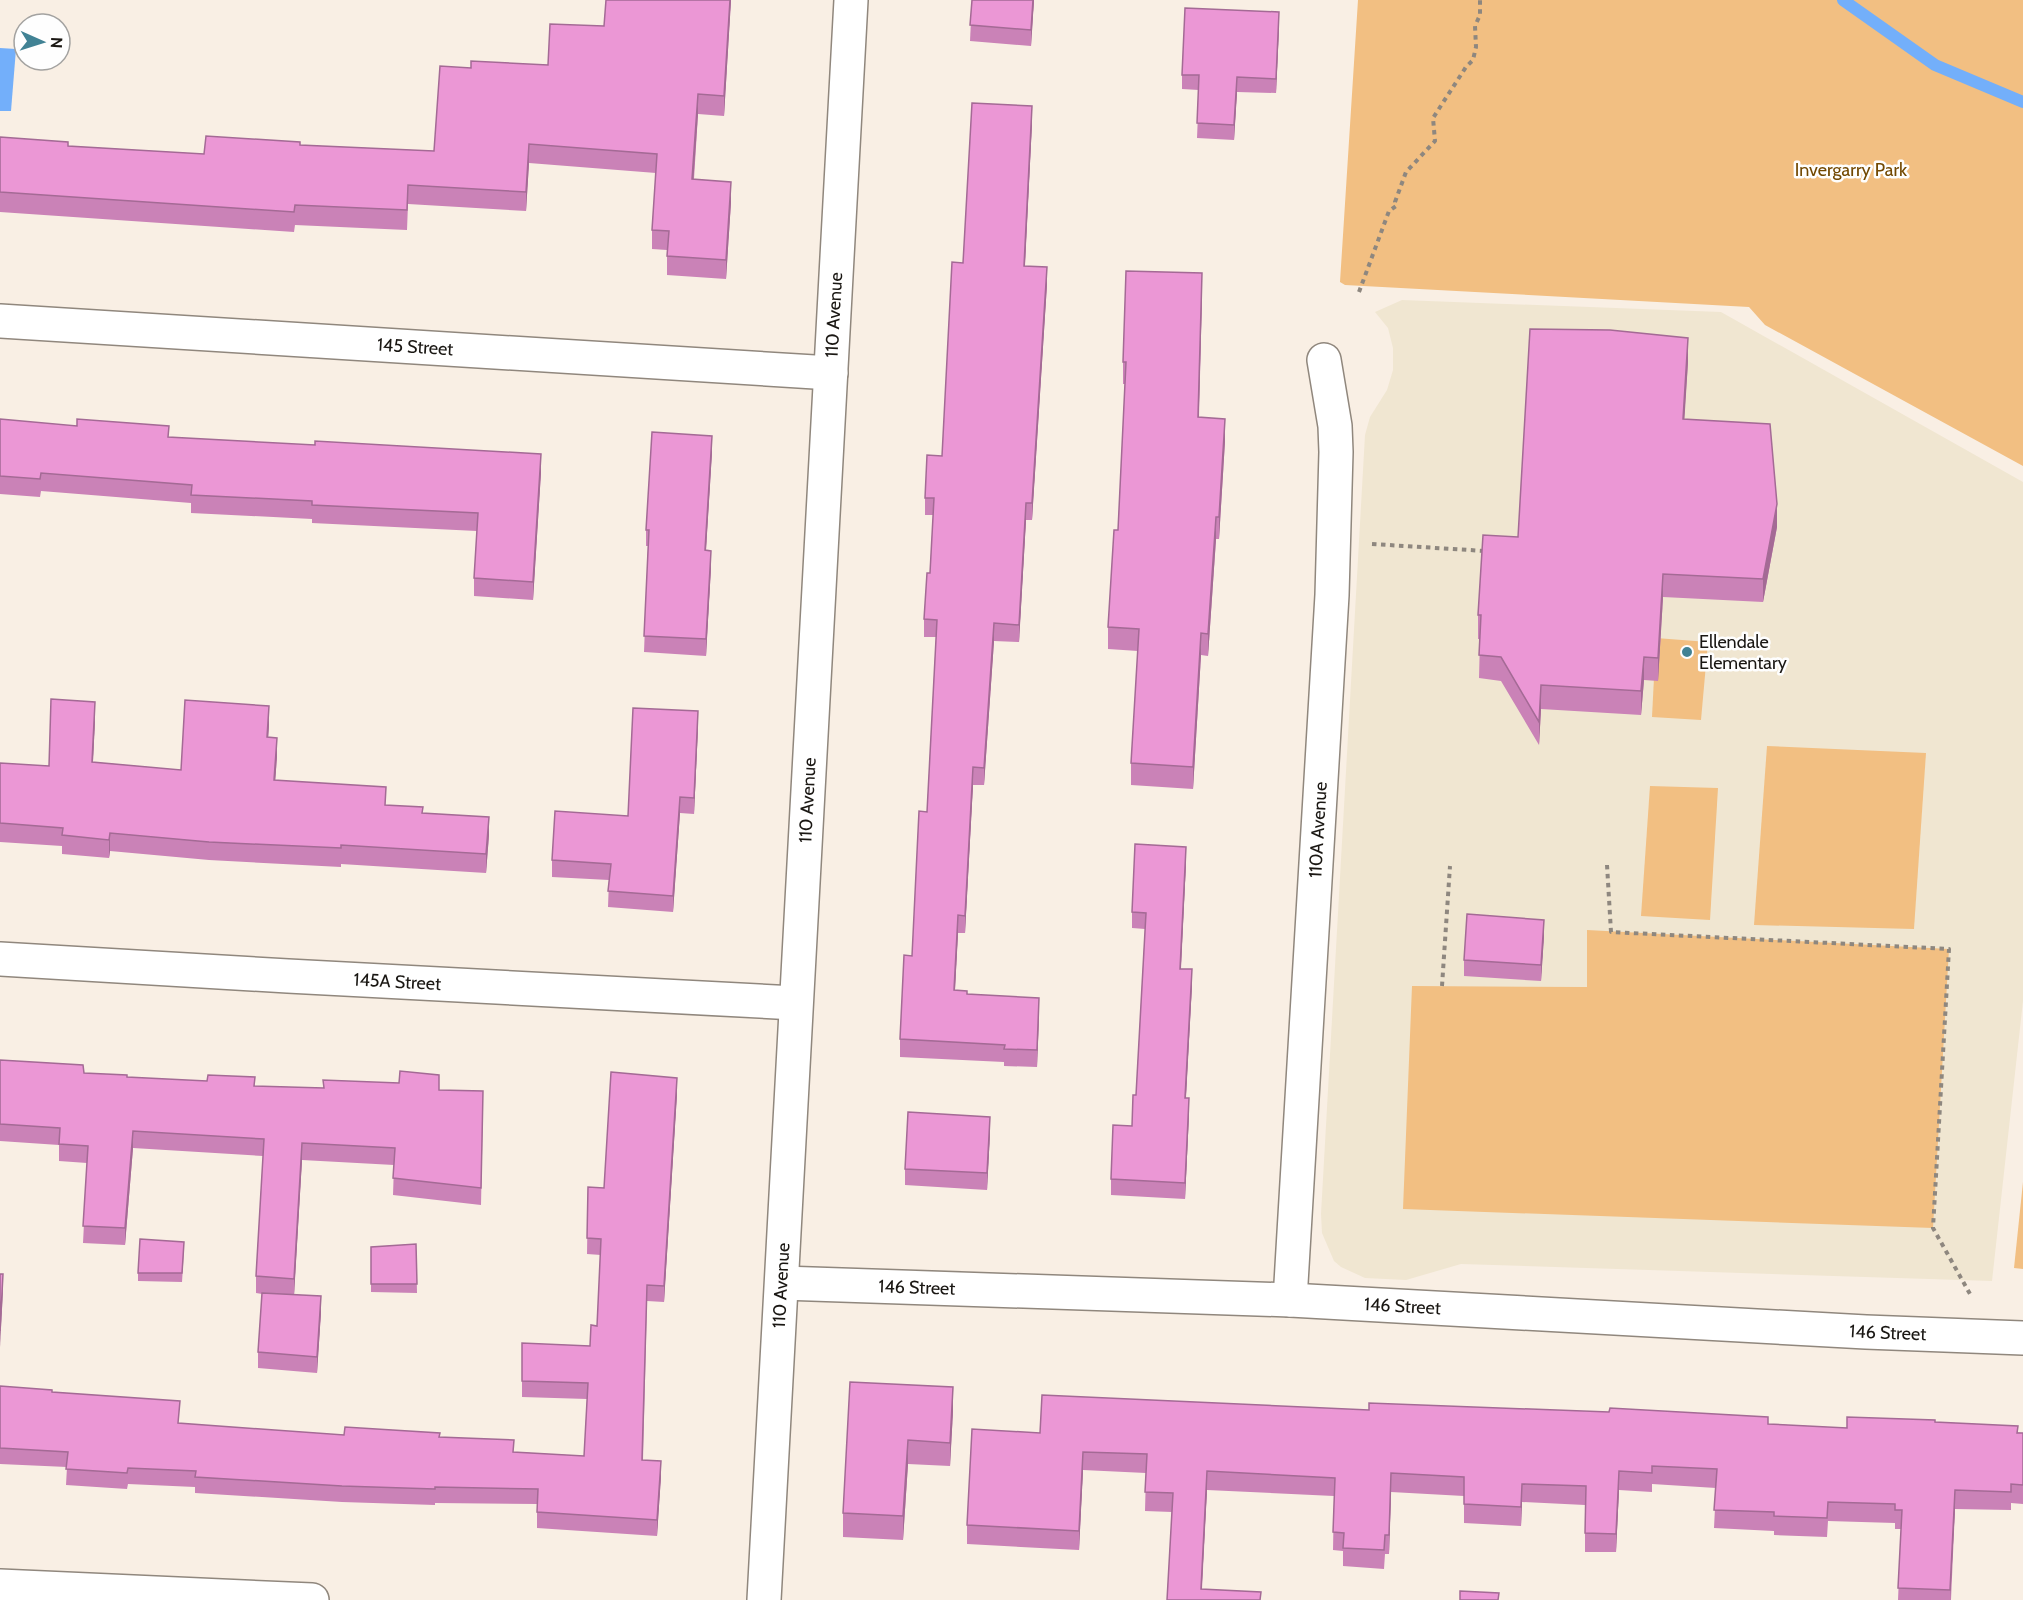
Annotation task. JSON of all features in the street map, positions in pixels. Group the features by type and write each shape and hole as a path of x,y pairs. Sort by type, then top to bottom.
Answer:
{"street":[{"name":"110 Avenue","path":"764,1600 851,0"},
{"name":"145 Street","path":"0,321 831,373"},
{"name":"110A Avenue","path":"1290,1300 1333,583 1335,426 1324,360"},
{"name":"145A Street","path":"0,959 795,1003"},
{"name":"146 Street","path":"782,1283 1290,1300 1854,1332 2023,1338"},
{"path":"0,1586 87,1594 312,1600"}],"path":[{"path":"1359,292 1389,211 1395,206 1406,172 1435,141 1433,118 1473,60 1476,47 1475,26 1480,15 1480,0"},
{"path":"1372,544 1496,552"},
{"path":"1607,865 1611,932 1949,949 1933,1228 1970,1294"},
{"path":"1442,986 1450,866"}],"shaded area":[{"name":"Ellendale Elementary","path":"1402,300 1721,312 2023,482 2023,1001 1992,1281 1461,1264 1406,1280 1365,1278 1341,1267 1334,1261 1322,1233 1321,1214 1365,435 1370,417 1387,390 1393,370 1393,348 1388,328 1375,312"}],"green space":[{"name":"Invergarry Park","path":"1358,0 2023,0 2023,466 1765,325 1749,307 1345,285 1340,282"},
{"path":"1656,638 1708,642 1701,720 1652,717"},
{"path":"1767,746 1926,753 1914,929 1754,925"},
{"path":"1650,786 1718,788 1710,920 1641,916"},
{"path":"1587,930 1949,949 1933,1228 1403,1209 1412,986 1587,987"},
{"path":"2023,1182 2023,1269 2014,1268"}],"water":[{"path":"0,48 12,49 12,72 14,72 11,111 0,111"}],"building":[{"path":"606,0 730,0 724,96 698,94 692,179 731,182 726,260 667,256 669,231 652,230 657,154 529,144 526,192 408,185 407,210 295,205 294,212 0,192 0,137 68,142 68,146 204,154 206,136 300,142 300,145 434,151 440,66 471,68 471,61 548,65 550,24 604,26"},
{"path":"972,0 1033,0 1031,30 970,25"},
{"path":"1185,8 1279,12 1276,79 1237,77 1234,125 1197,123 1199,75 1182,75"},
{"path":"972,103 1032,106 1024,266 1047,267 1032,503 1026,503 1019,625 994,623 984,768 973,767 965,916 958,915 954,990 967,991 967,994 1039,998 1037,1050 1004,1049 1005,1045 900,1039 904,955 912,956 919,811 927,812 937,620 924,619 927,573 930,573 934,498 925,498 927,455 942,456 952,262 963,263"},
{"path":"1126,271 1202,273 1198,417 1225,419 1208,634 1201,633 1193,767 1131,763 1139,629 1108,627 1114,530 1118,530 1126,362 1123,362"},
{"name":"Ellendale Elementary","path":"1530,329 1610,330 1688,338 1683,419 1770,424 1777,504 1763,579 1663,574 1658,658 1644,657 1641,691 1541,685 1539,722 1501,657 1479,655 1481,615 1478,615 1483,535 1518,537"},
{"path":"0,419 77,426 77,419 169,426 168,437 315,445 315,441 541,454 533,582 474,578 478,513 312,505 312,501 191,495 192,485 41,473 40,479 0,476"},
{"path":"652,432 712,436 705,550 711,551 706,639 644,636 649,530 646,530"},
{"path":"51,699 95,702 92,762 181,770 185,700 269,706 267,737 277,738 274,780 386,787 385,805 423,807 422,813 489,817 486,854 341,845 341,848 209,842 110,833 109,840 62,835 63,828 0,823 0,763 49,766"},
{"path":"633,708 698,711 694,798 680,797 673,896 608,891 611,864 552,860 555,811 628,816"},
{"path":"1135,844 1186,847 1180,969 1192,969 1185,1098 1189,1098 1185,1183 1111,1179 1113,1125 1132,1126 1133,1095 1136,1095 1146,913 1132,912"},
{"path":"1467,914 1544,920 1541,965 1464,960"},
{"path":"0,1060 83,1065 84,1073 127,1075 127,1077 207,1081 208,1075 255,1077 254,1086 324,1088 323,1080 399,1083 400,1071 439,1075 439,1090 483,1091 481,1188 393,1178 395,1148 302,1143 294,1279 256,1276 264,1139 133,1131 125,1228 83,1226 88,1146 59,1144 60,1128 0,1124"},
{"path":"611,1072 677,1078 664,1286 647,1285 642,1460 661,1461 657,1520 537,1512 538,1489 342,1486 195,1477 196,1471 128,1468 127,1473 66,1469 68,1452 0,1448 0,1386 180,1401 178,1423 344,1435 345,1427 440,1433 439,1437 514,1440 513,1452 584,1456 588,1383 522,1381 522,1343 590,1346 591,1325 597,1326 601,1239 587,1238 588,1187 604,1188"},
{"path":"908,1112 990,1117 987,1173 905,1169"},
{"path":"140,1239 184,1242 182,1273 138,1273"},
{"path":"416,1244 417,1284 371,1284 371,1247"},
{"path":"0,1274 3,1274 0,1331"},
{"path":"262,1293 321,1296 317,1357 258,1352"},
{"path":"850,1382 953,1387 950,1443 908,1440 903,1516 843,1513"},
{"path":"1042,1395 1369,1410 1369,1403 1609,1412 1610,1408 1768,1417 1768,1424 1847,1428 1847,1417 2018,1426 2017,1433 2023,1433 2023,1485 2011,1484 2011,1492 1955,1490 1950,1590 1898,1588 1902,1510 1895,1510 1895,1504 1828,1502 1827,1518 1774,1516 1774,1512 1714,1510 1717,1469 1652,1466 1652,1473 1619,1471 1616,1534 1585,1533 1586,1486 1522,1484 1521,1507 1464,1504 1464,1477 1391,1473 1389,1535 1385,1535 1384,1550 1343,1548 1344,1533 1333,1532 1335,1478 1207,1471 1201,1589 1261,1592 1260,1600 1167,1600 1173,1493 1145,1492 1147,1454 1083,1452 1079,1531 967,1525 972,1429 1040,1433"},
{"path":"1460,1591 1499,1593 1498,1600 1460,1600"}],"waterway":[{"path":"1843,0 1935,65 2023,102"}],"place":[{"name":"Ellendale Elementary","path":"1687,652"}]}
